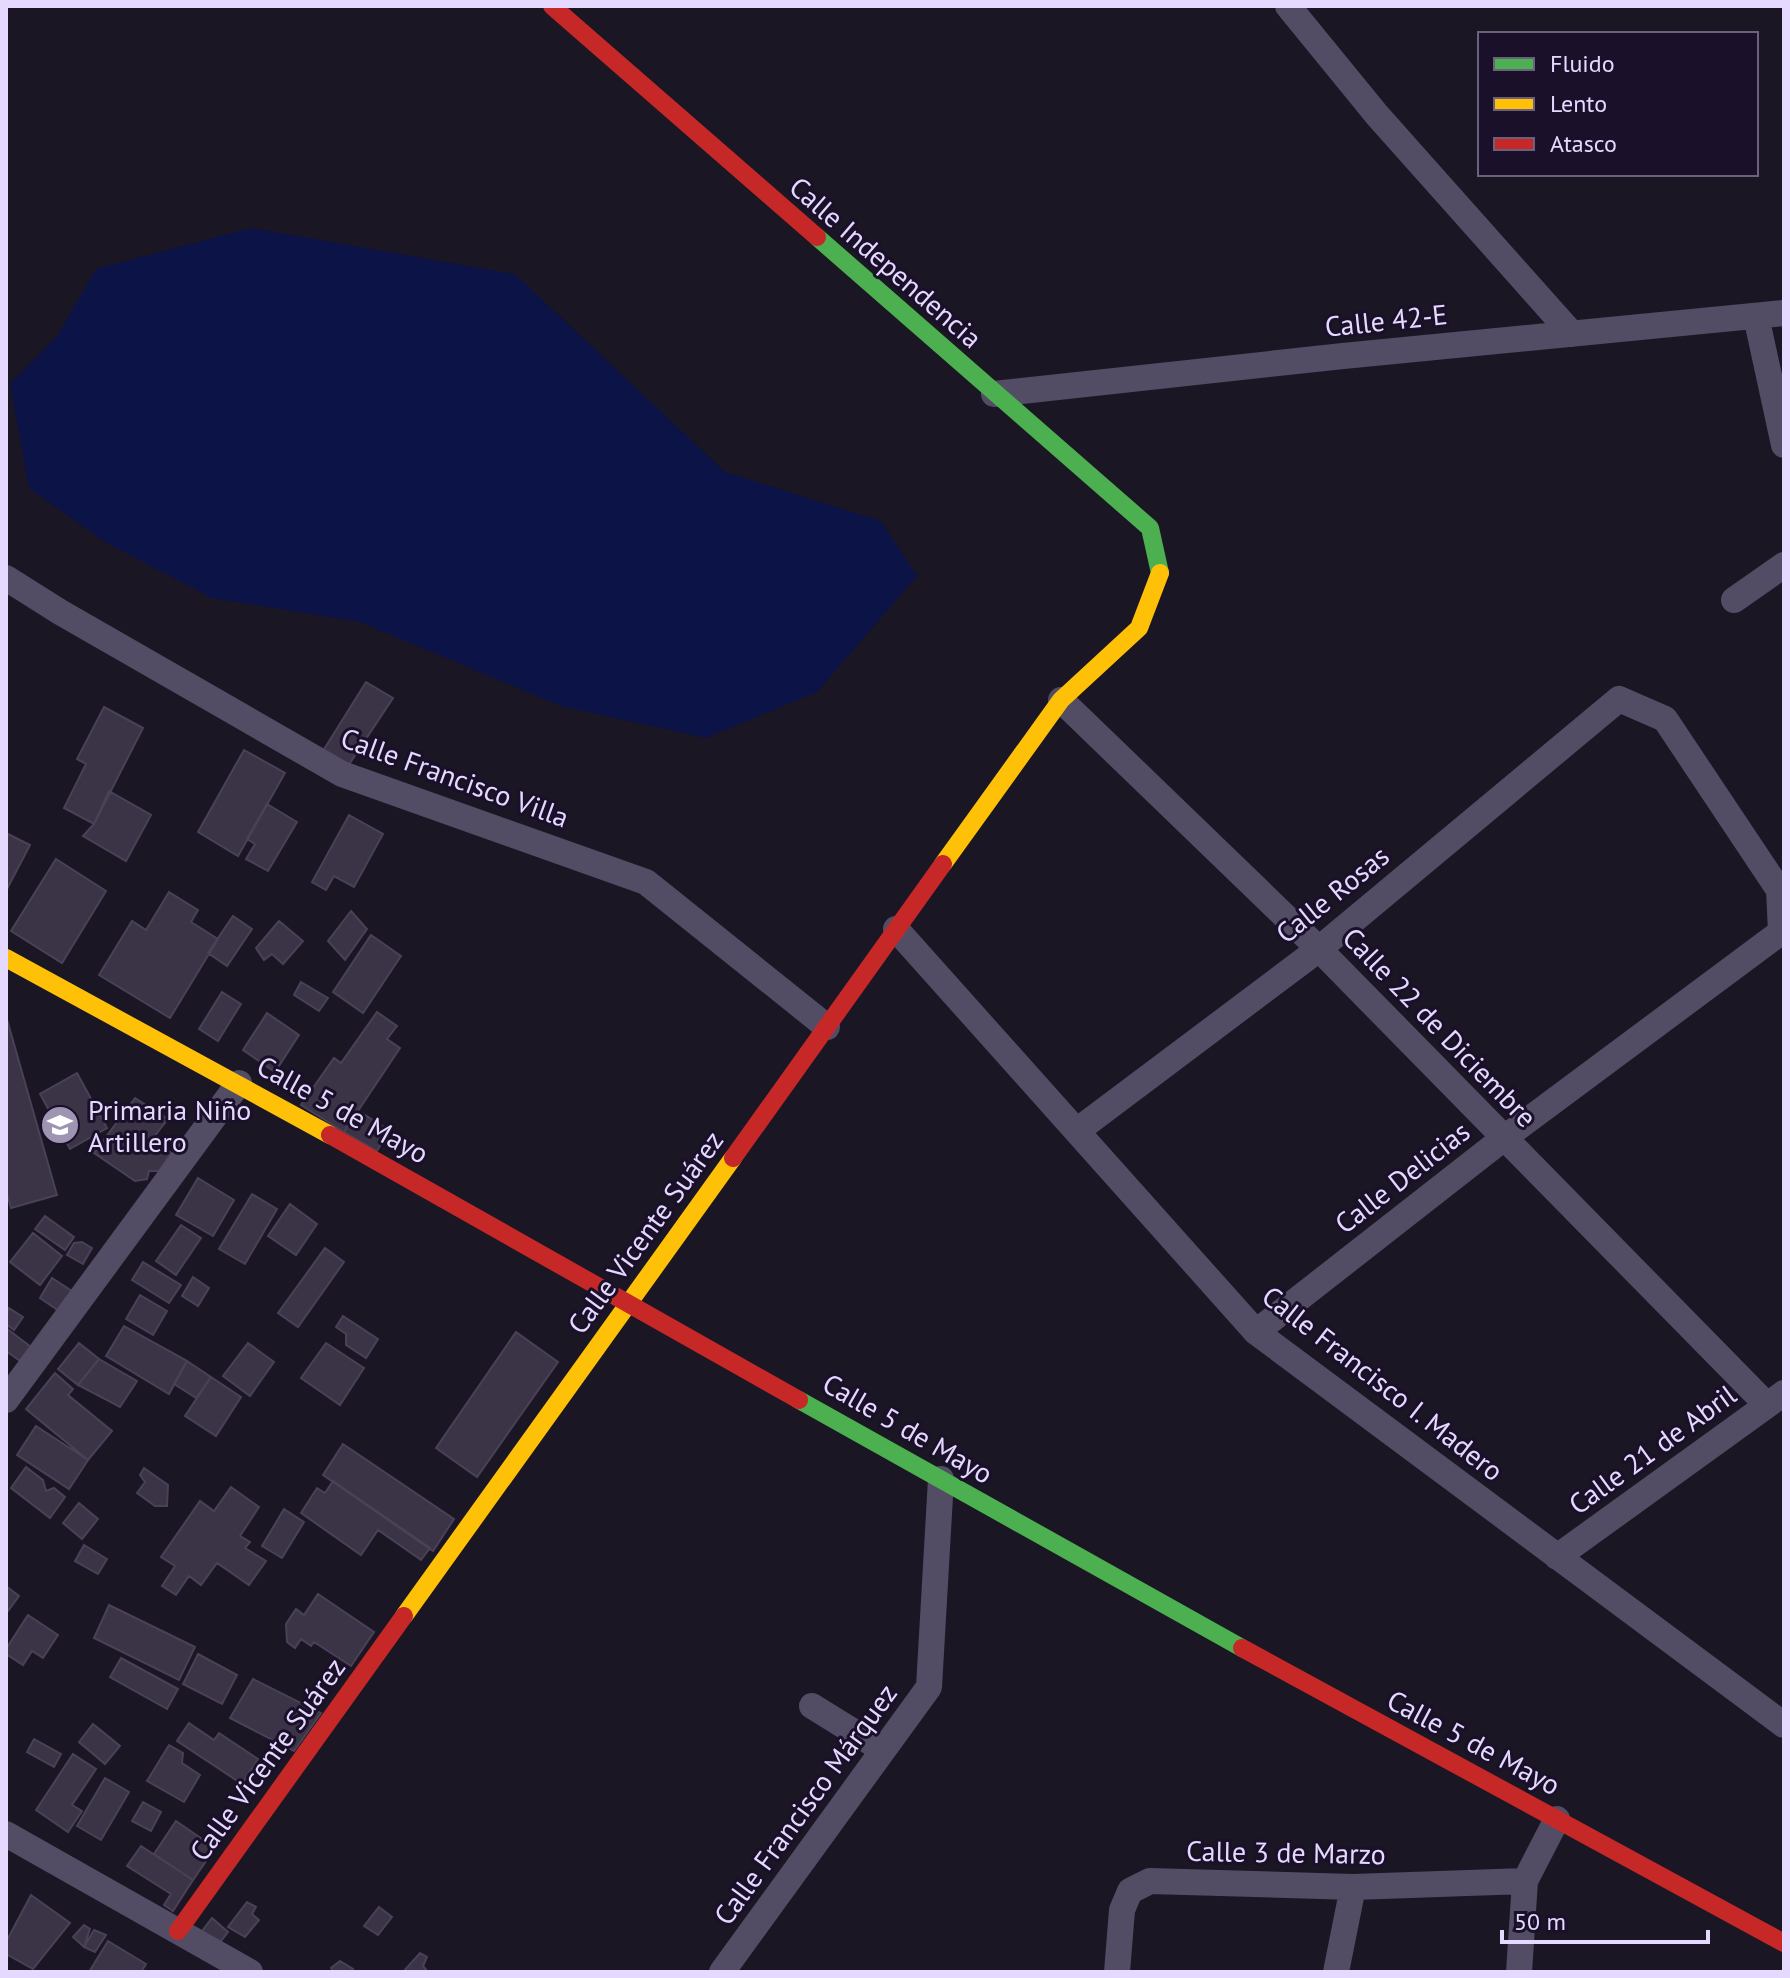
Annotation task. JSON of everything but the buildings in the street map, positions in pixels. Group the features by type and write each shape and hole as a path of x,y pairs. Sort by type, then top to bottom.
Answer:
{"street":[{"name":"Calle Independencia","path":"552,6 1150,528 1160,573"},
{"path":"1288,6 1377,115 1572,334"},
{"name":"Calle 42-E","path":"994,394 1784,313"},
{"path":"1756,316 1784,445"},
{"path":"1734,600 1784,565"},
{"name":"Calle Vicente Suárez","path":"178,1931 1061,700 1139,628 1160,573"},
{"name":"Calle Francisco Villa","path":"6,578 342,774 646,882 827,1027"},
{"name":"Calle Delicias","path":"1256,1332 1504,1138 1781,932 1779,890 1665,719 1619,699"},
{"name":"Calle Rosas","path":"1078,1130 1319,949 1619,699"},
{"name":"Calle 22 de Diciembre","path":"1061,700 1319,949 1504,1138 1776,1399"},
{"name":"Calle Francisco I. Madero","path":"896,929 1256,1332 1784,1725"},
{"name":"Calle 5 de Mayo","path":"6,958 239,1083 1107,1575 1784,1943"},
{"path":"6,1400 239,1083"},
{"name":"Calle 21 de Abril","path":"1557,1557 1776,1399"},
{"name":"Calle Francisco Márquez","path":"722,1972 929,1687 941,1479"},
{"path":"812,1706 883,1750"},
{"path":"1519,1972 1525,1881 1557,1819"},
{"path":"6,1834 250,1972"},
{"name":"Calle 3 de Marzo","path":"1117,1972 1122,1910 1130,1891 1150,1881 1353,1887 1525,1881"},
{"path":"1336,1972 1353,1887"}],"shaded area":[{"path":"251,228 515,274 725,472 881,521 917,576 817,692 706,738 561,706 360,622 212,598 105,542 29,488 10,384 58,335 96,269"}],"traffic: fast":[{"path":"817,237 1150,528 1160,573"},
{"path":"799,1400 1242,1648"}],"traffic: slow":[{"path":"943,864 1061,700 1139,628 1160,573"},
{"path":"6,958 330,1135"},
{"path":"404,1616 733,1158"}],"traffic: jam":[{"path":"552,6 817,237"},
{"path":"733,1158 943,864"},
{"path":"330,1135 799,1400"},
{"path":"178,1931 404,1616"},
{"path":"1242,1648 1784,1943"}],"place":[{"name":"Primaria Niño Artillero","path":"60,1125"}]}
